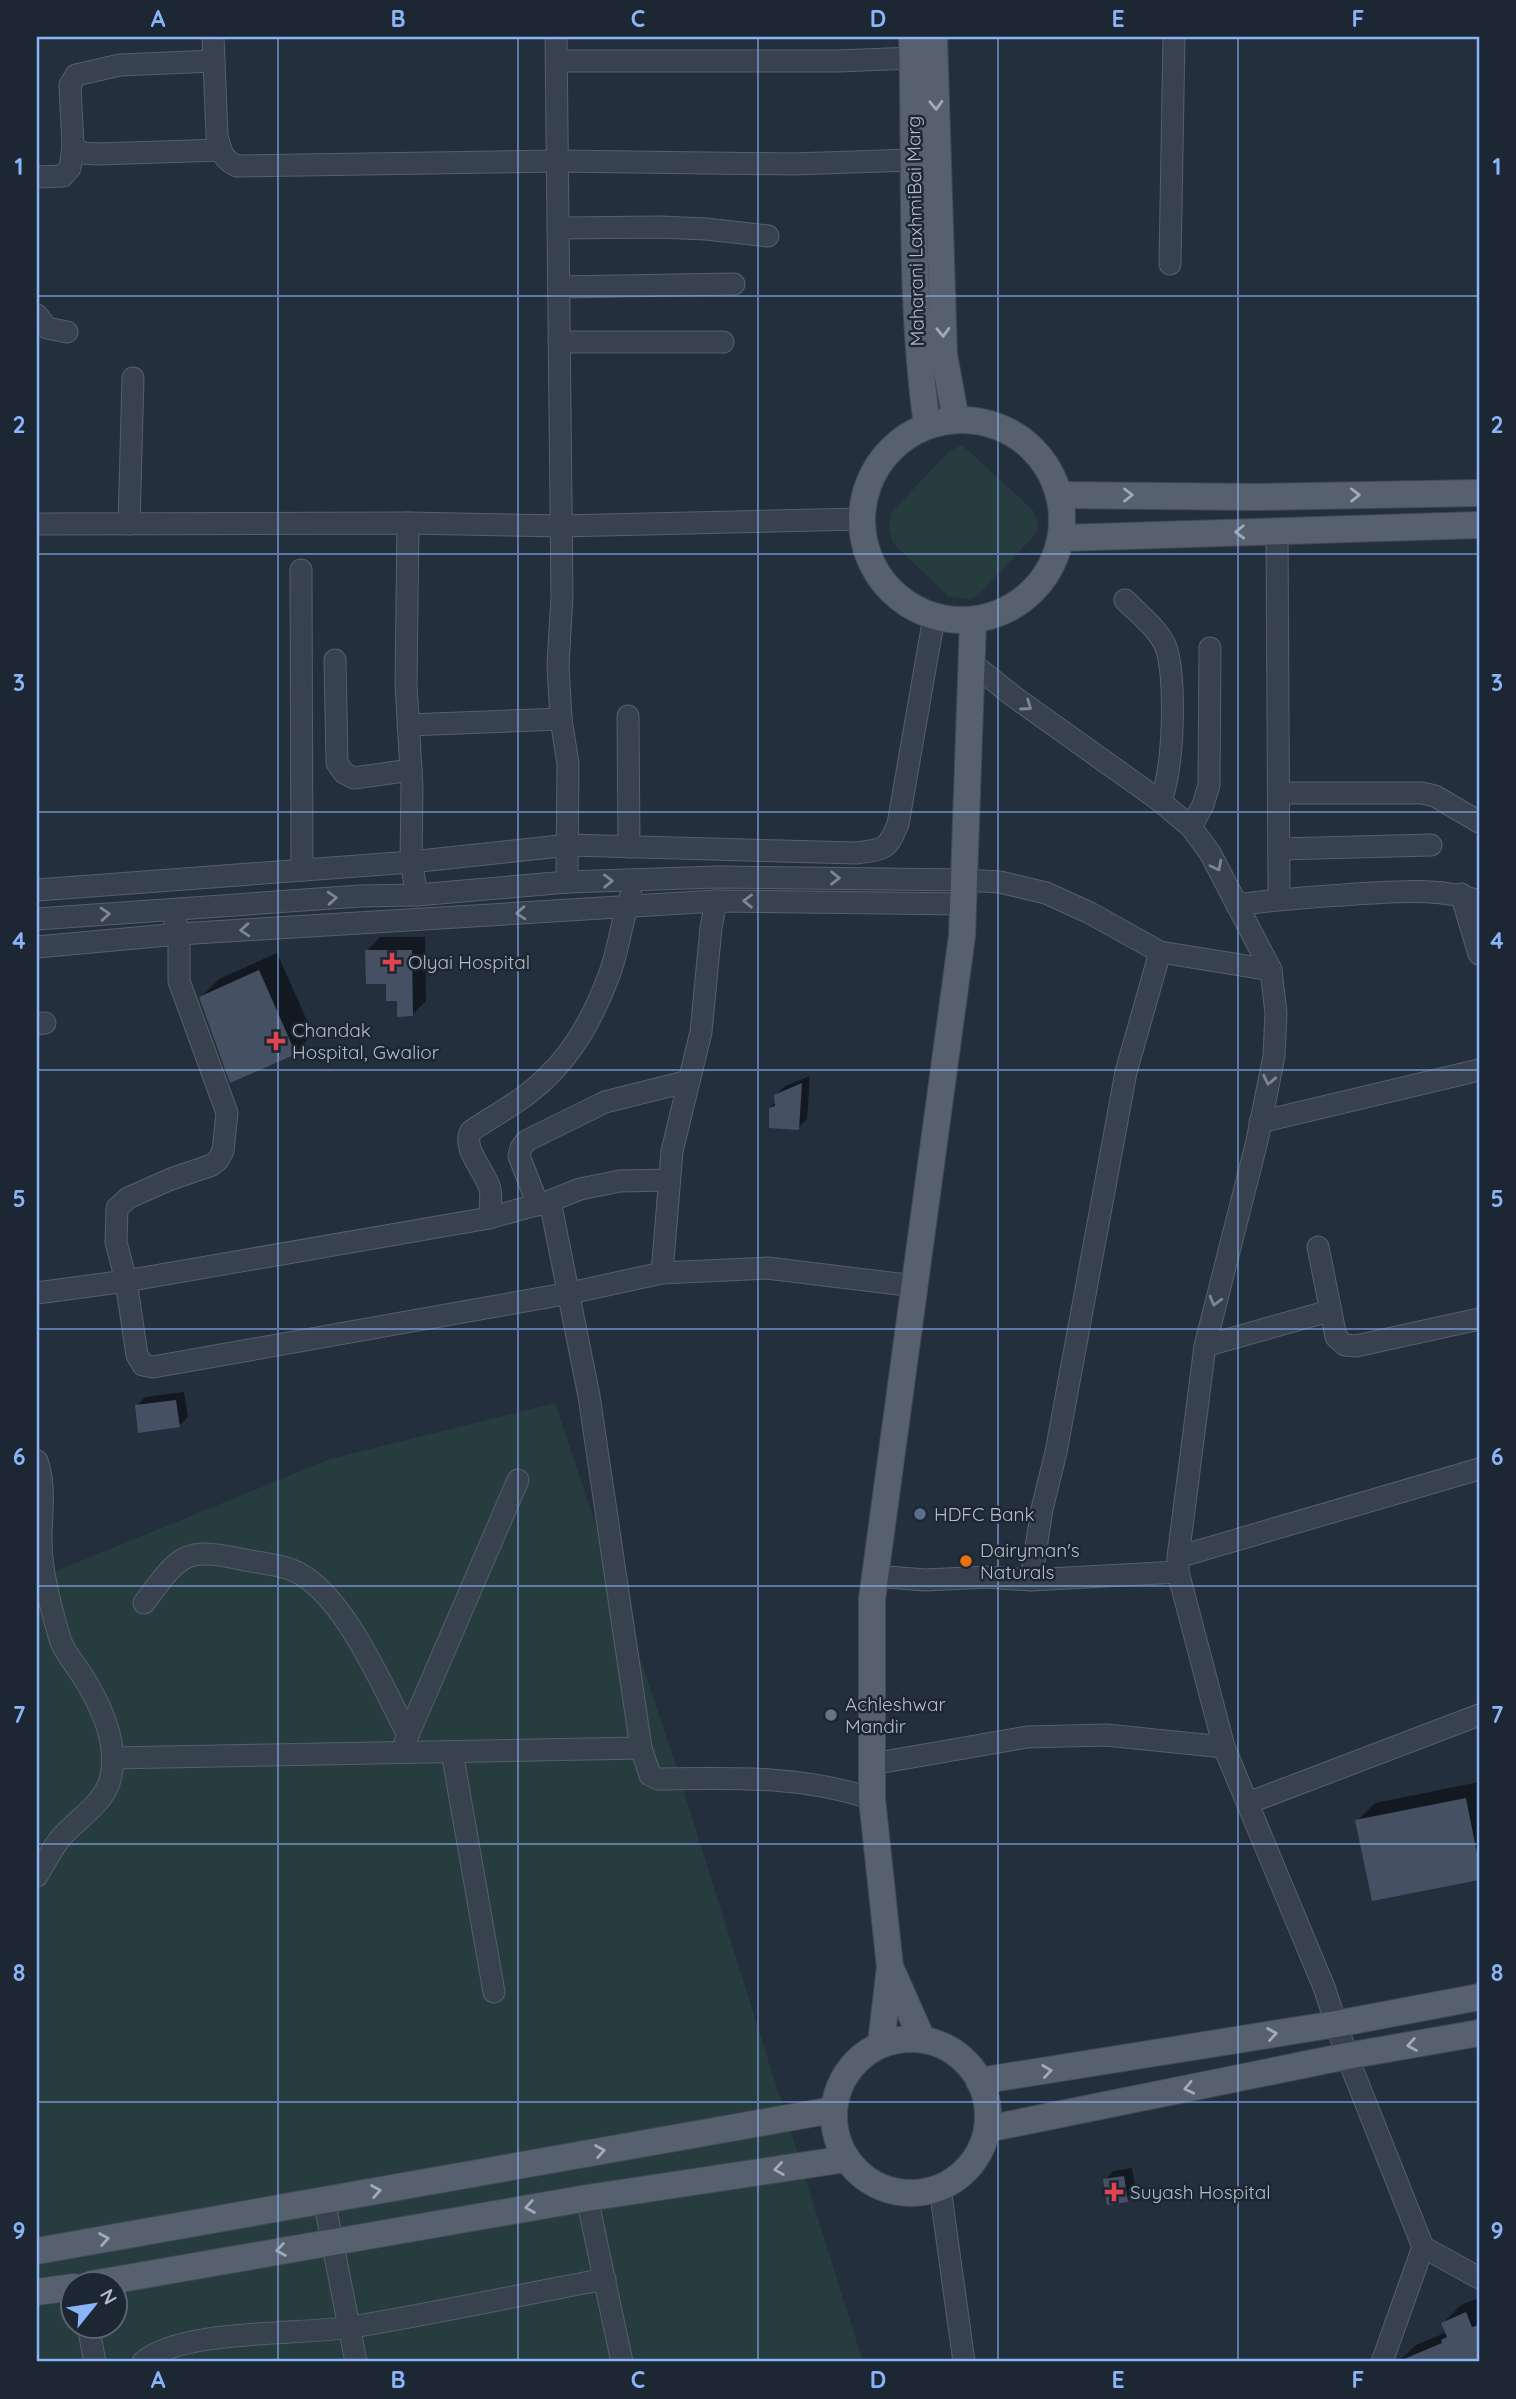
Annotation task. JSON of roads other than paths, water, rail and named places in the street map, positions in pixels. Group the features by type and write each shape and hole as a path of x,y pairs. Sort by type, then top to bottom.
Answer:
{"main road":[{"path":"934,37 944,355 956,420"},
{"name":"Maharani LaxhmiBai Marg","path":"912,47 912,160 919,365 927,425"},
{"path":"956,420 984,422 1009,432 1032,448 1049,470 1059,495 1063,516 1062,538 1050,570 1029,596 999,614 973,622 934,617 905,603 881,581 866,551 861,519 866,489 880,462 901,440 927,425 956,420"},
{"path":"1059,495 1479,493"},
{"path":"1062,538 1479,525"},
{"path":"881,2043 890,1967 872,1799 872,1600 962,936 973,622"},
{"path":"890,1967 922,2039"},
{"path":"979,2081 1336,2024 1479,1997"},
{"path":"987,2129 1347,2056 1479,2033"},
{"path":"922,2039 946,2046 965,2061 979,2081 987,2104 987,2129 979,2153 962,2174 940,2188 914,2193 888,2190 865,2178 846,2159 835,2135 833,2110 839,2085 853,2063 881,2043 922,2039"},
{"path":"37,2251 833,2110"},
{"path":"130,2277 587,2198 846,2159"},
{"path":"37,2292 60,2289"}],"street":[{"path":"213,37 217,136 227,162 237,166 558,161 793,164 912,160"},
{"path":"556,37 562,597 558,665 561,719 568,764 567,882"},
{"path":"1170,264 1174,37"},
{"path":"557,61 838,61 912,47"},
{"path":"37,177 62,176 70,168 73,146 70,85 76,75 120,65 214,61"},
{"path":"73,146 82,153 98,154 221,150"},
{"path":"558,228 706,229 768,236"},
{"path":"559,287 734,284"},
{"path":"37,315 47,328 66,332"},
{"path":"559,342 723,342"},
{"path":"129,524 133,378"},
{"path":"37,524 408,523 561,526 861,519"},
{"path":"408,523 406,685 411,770 411,862 417,895"},
{"path":"1277,531 1279,899"},
{"path":"301,570 302,870"},
{"path":"1125,600 1159,635 1168,654 1172,674 1169,775 1165,793 1160,801"},
{"path":"37,890 411,862 569,845 856,853 882,849 891,840 898,824 934,617"},
{"path":"1191,827 1203,805 1209,785 1210,649"},
{"path":"335,660 337,763 345,773 354,778 411,770"},
{"path":"973,664 1013,696 1160,801 1191,827 1210,853 1271,971 1276,1013 1274,1056 1205,1346 1178,1564 1224,1746 1324,1987 1347,2056 1423,2247 1479,2278"},
{"path":"628,716 629,847"},
{"path":"408,726 561,719"},
{"path":"1279,793 1422,793 1434,796 1479,822"},
{"path":"1280,849 1431,845"},
{"path":"37,919 360,896 417,895 567,882 717,877 964,892"},
{"path":"489,1218 491,1192 468,1145 468,1137 471,1131 547,1078 588,1025 608,978 620,942 627,907 638,880"},
{"path":"37,947 179,934 716,901 964,892 1000,882 1046,893 1090,913 1160,952 1271,971"},
{"path":"1237,905 1279,899 1429,890 1470,897 1479,954"},
{"path":"662,1273 669,1180 680,1111 701,1031 710,928 716,901"},
{"path":"172,910 179,934 180,981 227,1113 223,1151 218,1160 212,1165 138,1193 117,1208 116,1242 126,1280 137,1355 143,1365 153,1367 570,1293 662,1273 767,1268 915,1286"},
{"path":"1031,1580 1042,1509 1056,1452 1126,1072 1160,952"},
{"path":"1260,1122 1479,1070"},
{"path":"689,1081 605,1102 527,1141 521,1147 519,1156 544,1203 570,1293 589,1396 640,1748 650,1775 658,1779 779,1779 851,1792 872,1799"},
{"path":"37,1293 489,1218 544,1203 580,1189 620,1181 669,1180"},
{"path":"1318,1247 1336,1337 1345,1345 1356,1346 1479,1319"},
{"path":"1205,1346 1329,1311"},
{"path":"37,1461 43,1503 39,1543 61,1642 89,1686 107,1723 114,1758 110,1782 104,1792 60,1840 37,1876"},
{"path":"875,1576 925,1580 987,1577 1031,1580 1178,1564 1479,1469"},
{"path":"404,1744 518,1480"},
{"path":"144,1603 172,1566 190,1555 212,1553 293,1570 325,1594 351,1627 404,1744"},
{"path":"1248,1802 1479,1715"},
{"path":"872,1764 1027,1737 1106,1735 1224,1746"},
{"path":"114,1758 404,1744 452,1752 640,1748"},
{"path":"452,1752 494,1992"},
{"path":"940,2188 964,2362"},
{"path":"587,2198 622,2362"},
{"path":"324,2200 356,2362"},
{"path":"1382,2362 1423,2247"},
{"path":"143,2362 170,2347 214,2339 349,2327 604,2280"},
{"path":"91,2340 95,2362"}],"place":[{"name":"Olyai Hospital","path":"392,962"},
{"name":"Chandak Hospital, Gwalior","path":"276,1041"},
{"name":"HDFC Bank","path":"920,1514"},
{"name":"Dairyman's Naturals","path":"966,1561"},
{"name":"Achleshwar Mandir","path":"831,1715"},
{"name":"Suyash Hospital","path":"1114,2192"}]}
